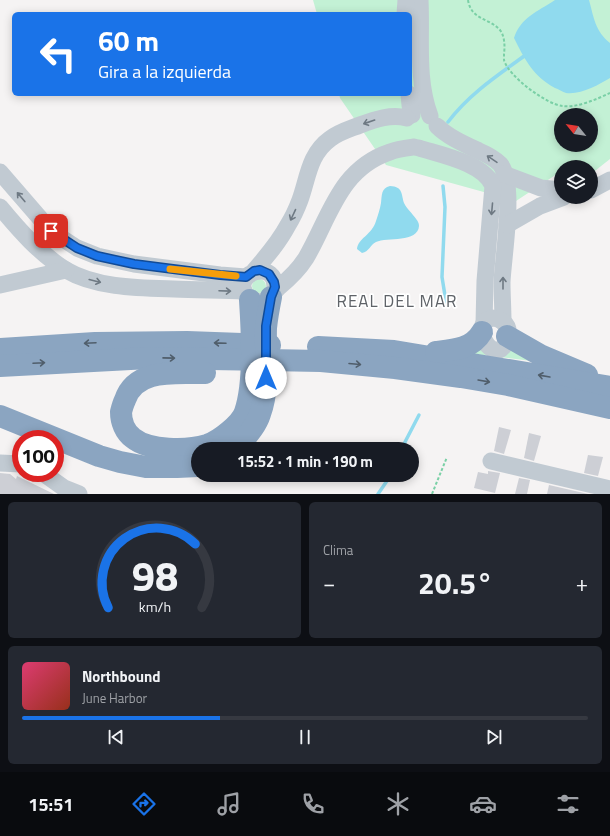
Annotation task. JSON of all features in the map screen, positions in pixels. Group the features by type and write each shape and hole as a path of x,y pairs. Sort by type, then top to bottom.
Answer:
{"highway":[{"path":"242,442 250,432 260,414 264,398 258,379 259,327 257,288"},
{"path":"421,354 446,351 467,346 475,341 483,328"},
{"path":"505,329 542,356 580,372 610,387"},
{"path":"0,349 95,343 187,342 377,349 421,354 610,387"},
{"path":"0,366 149,358 321,361 395,368 462,377 508,385 610,408"},
{"path":"258,379 245,413 236,425 224,436 209,445 198,447 156,448 134,439 127,433 124,427 121,410 126,395 132,387 142,379 152,375 299,372 311,368 321,361"},
{"path":"0,416 99,456 120,462 146,467 177,468 191,467"},
{"path":"0,428 32,429"}],"street":[{"path":"405,12 406,0"},
{"path":"0,207 18,229 44,253 66,270 94,281 138,288 257,288 292,276 306,258 336,198 343,186 353,174 365,164 390,151 429,145 433,141 437,131 423,95 416,69 416,33 420,0"},
{"path":"257,288 300,200 309,167 315,155 324,144 331,138 346,130 368,122 397,116 410,116 418,113 424,114 444,133 492,158 500,164 504,174 508,197 502,282 505,329 503,348 494,350 490,349 484,341 483,328 485,281 493,186 491,180 479,169 452,158 409,144 403,135 404,123 410,116 409,96"},
{"path":"0,172 51,231 77,248 97,256 134,264 220,275 257,288"},
{"path":"504,174 541,188 554,189"},
{"path":"598,186 610,180"},
{"path":"540,206 542,200 541,188"},
{"path":"507,225 540,206 554,201"},
{"path":"0,285 66,270"},
{"path":"483,328 492,318 498,318 505,329"},
{"path":"491,461 610,489"},
{"path":"0,464 12,464"},
{"path":"56,482 64,488 79,494"}],"path":[{"path":"468,0 475,14 498,28 501,32 503,36 504,60 513,75 543,98 563,106 584,103 610,93"},
{"path":"432,494 447,457"}],"green space":[{"path":"313,0 610,0 610,159 598,168 598,160 554,160 554,176 516,201 386,165 340,96 412,96 412,12 316,12"},
{"path":"259,279 264,281 266,286 264,291 259,293 254,291 252,286 254,281"},
{"path":"482,348 508,348 532,361 474,354"}],"water":[{"path":"555,0 589,0 598,29 610,43 610,78 583,91 566,93 547,83 530,67 514,38 525,20"},
{"path":"390,186 401,191 404,203 419,224 417,231 408,237 376,242 362,253 357,249 358,245 374,226 380,208 382,192 385,188"}],"building":[{"path":"499,427 511,430 504,454 494,451"},
{"path":"529,433 541,436 534,461 524,458"},
{"path":"588,455 603,457 598,476 584,473"},
{"path":"488,471 500,473 495,493 474,488 478,472 488,474"},
{"path":"0,473 10,474 12,476 12,482 29,482 54,494 0,494"},
{"path":"519,478 530,480 527,494 515,494"},
{"path":"549,485 588,494 547,494"}],"waterway":[{"path":"448,122 475,94 495,77 527,54"},
{"path":"443,186 445,207 442,277 446,302"},
{"path":"405,442 419,415"},
{"path":"378,494 386,482"}],"slow traffic":[{"path":"170,269 236,276"}],"district":[{"name":"REAL DEL MAR","path":"397,301"}],"route":[{"path":"51,231 77,248 97,256 134,264 246,277 254,271 260,270 269,274 275,287 271,297 266,326 266,378"}]}
